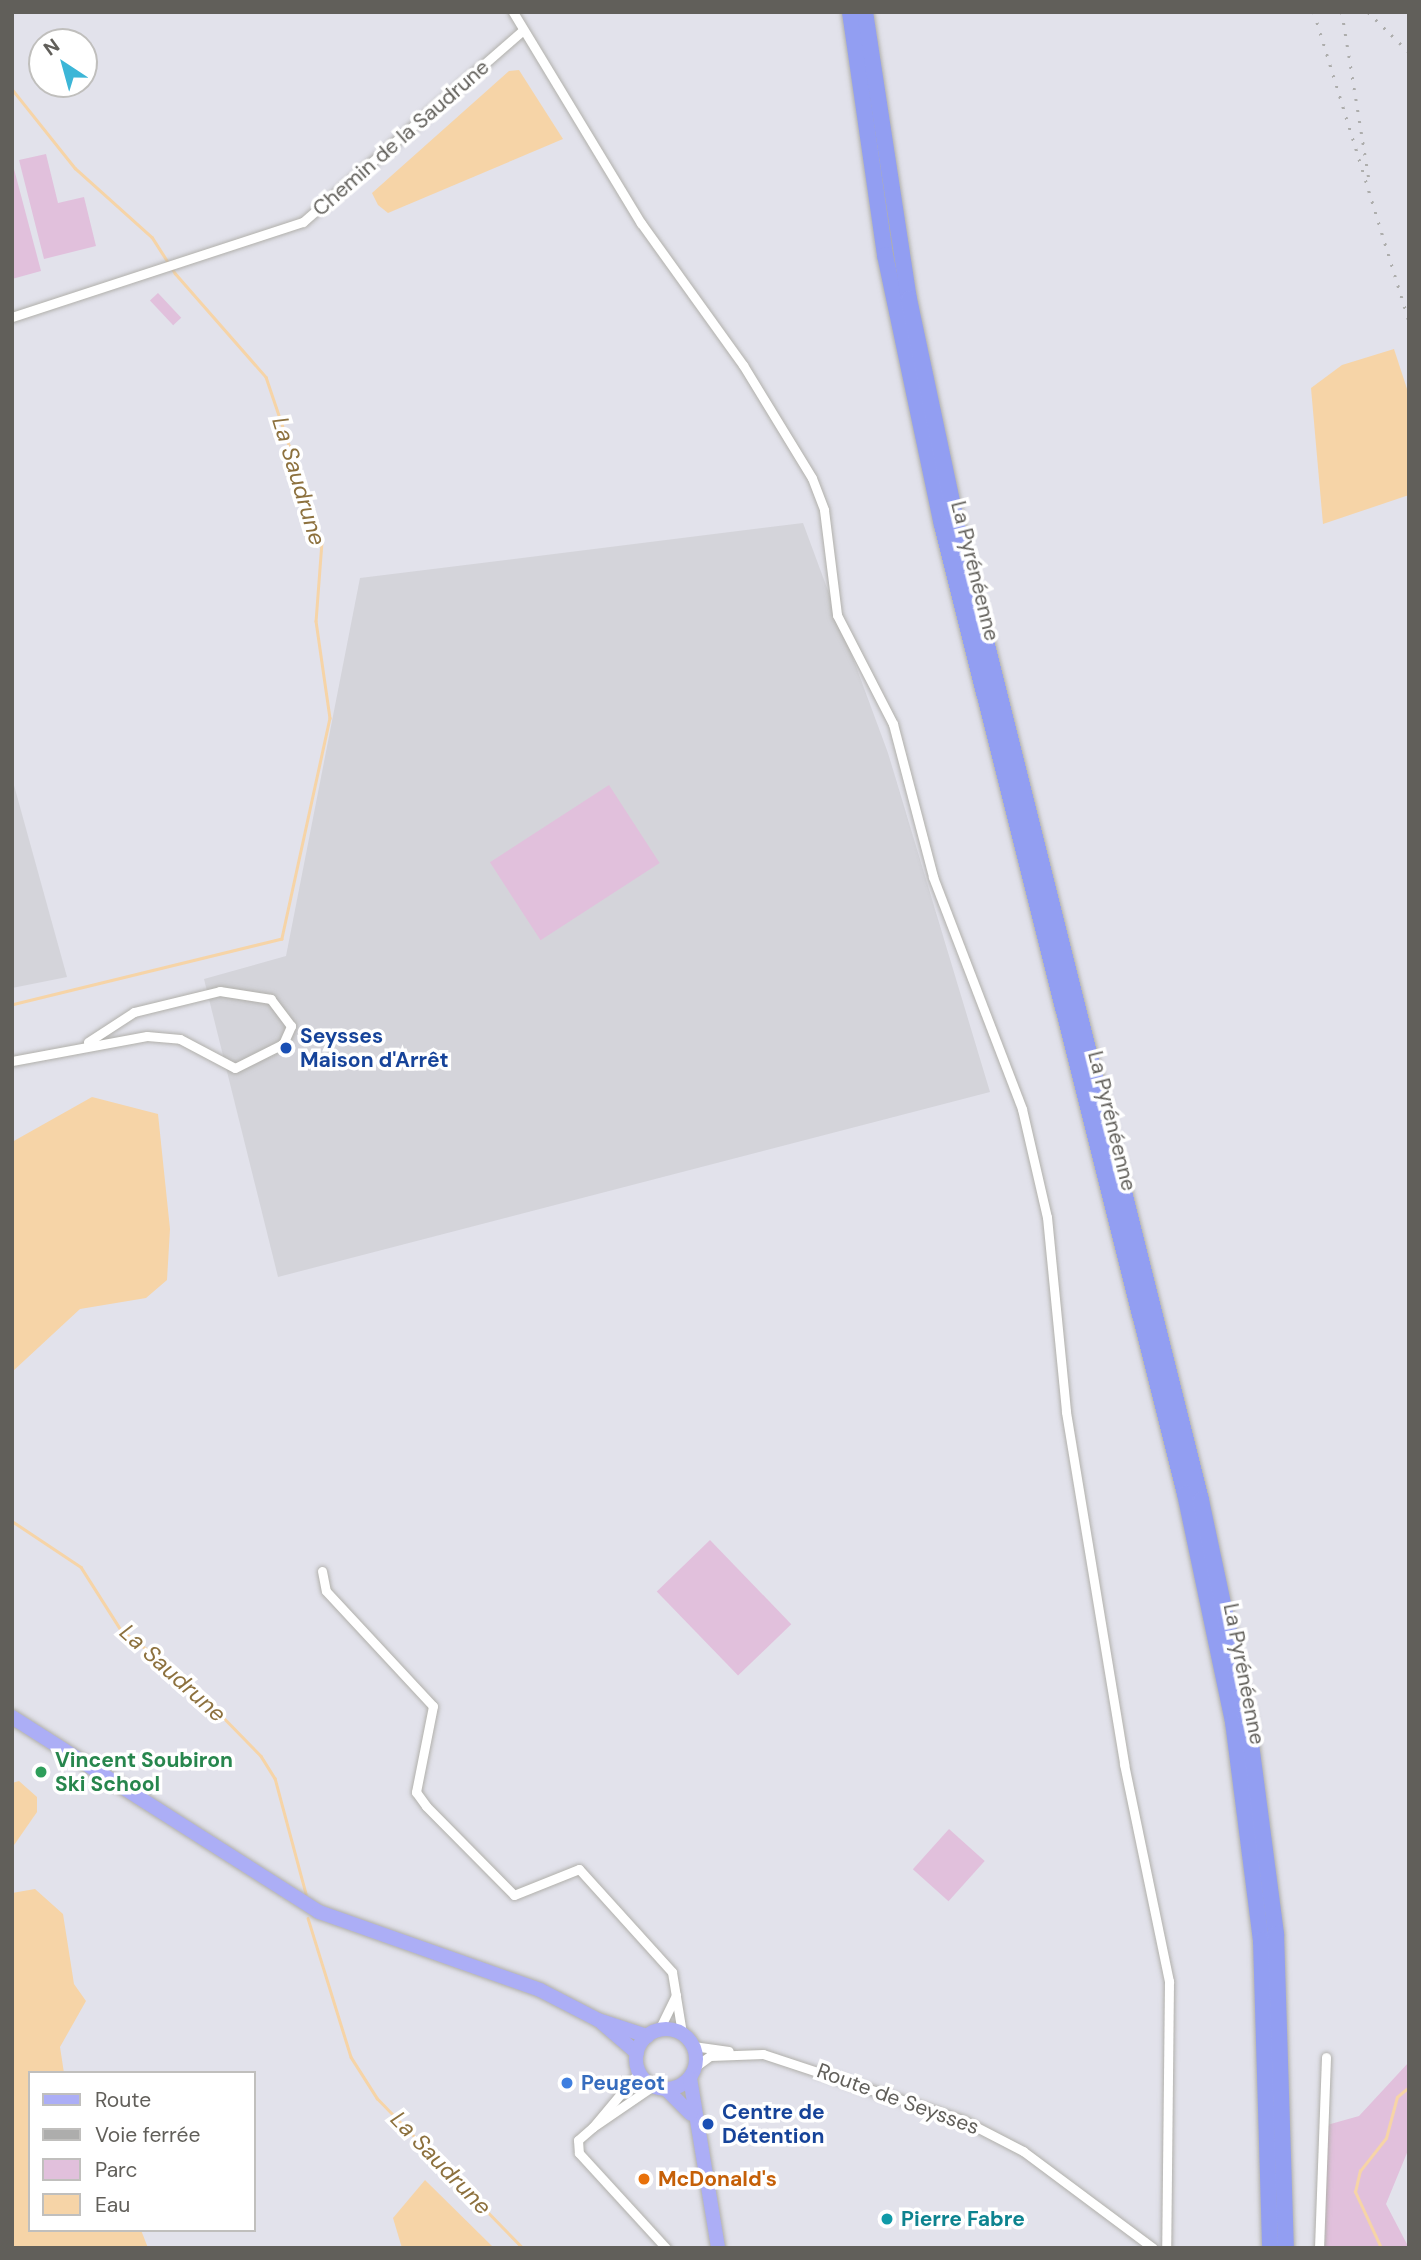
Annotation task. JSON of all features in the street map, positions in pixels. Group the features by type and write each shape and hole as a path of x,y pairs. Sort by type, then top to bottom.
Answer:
{"highway":[{"name":"La Pyrénéenne","path":"850,12 887,266 942,525 1185,1494 1233,1722 1262,1954 1270,2248"},
{"name":"La Pyrénéenne","path":"865,12 909,299 948,484 1201,1500 1248,1721 1277,1948 1286,2248"}],"main road":[{"path":"12,1717 294,1899 373,1934 540,1990 598,2020 637,2053 639,2072 691,2114"},
{"path":"598,2020 653,2033 682,2033 693,2046 691,2114 718,2248"},
{"path":"637,2053 653,2033"},
{"path":"660,2088 693,2072"}],"street":[{"path":"513,12 674,275 743,365 812,478 824,510 837,615 893,724 933,877 1022,1109 1047,1217 1066,1412 1124,1764 1170,1992 1166,2248"},
{"name":"Chemin de la Saudrune","path":"12,317 168,270 303,222 523,30"},
{"path":"12,1061 88,1042 180,1039 235,1069 283,1044 291,1026 271,999 220,991 134,1012 88,1042"},
{"path":"322,1571 326,1591 433,1706 416,1792 426,1806 514,1895 579,1869 664,1961 676,1995 682,2033"},
{"path":"653,2033 676,1995"},
{"name":"Route de Seysses","path":"693,2046 776,2056 963,2120 1065,2179 1153,2248"},
{"name":"Route de Seysses","path":"693,2072 734,2052"},
{"path":"1319,2248 1326,2057"},
{"path":"639,2072 593,2127 578,2140 579,2153 666,2248"},
{"path":"593,2127 660,2088"}],"shaded area":[{"path":"803,523 888,753 990,1092 278,1277 204,979 286,956 360,578"},
{"path":"12,778 67,977 12,988"}],"green space":[{"path":"46,154 58,203 84,197 96,246 44,259 19,160"},
{"path":"14,169 41,271 12,279 12,170"},
{"path":"158,293 181,318 173,325 150,301"},
{"path":"609,785 660,863 541,940 490,862"},
{"path":"710,1540 791,1624 738,1676 657,1591"},
{"path":"949,1829 985,1861 949,1901 913,1869"},
{"path":"1409,2062 1409,2148 1386,2204 1409,2248 1325,2248 1327,2125 1359,2116"}],"water":[{"path":"519,70 563,139 388,213 378,205 372,193 509,71"},
{"path":"1394,349 1409,395 1409,495 1323,524 1311,388 1342,365"},
{"path":"92,1097 158,1114 170,1229 167,1280 146,1298 80,1309 12,1372 12,1142"},
{"path":"19,1781 37,1797 37,1812 12,1848 12,1783"},
{"path":"35,1889 63,1914 74,1984 86,2001 60,2047 64,2071 28,2071 28,2232 142,2232 148,2248 12,2248 12,1893"},
{"path":"425,2180 494,2248 402,2248 393,2218"}],"waterway":[{"name":"La Saudrune","path":"12,89 75,168 152,237 175,273 266,377 322,542 316,621 330,718 282,939 12,1005"},
{"name":"La Saudrune","path":"12,1521 81,1567 121,1630 184,1677 261,1756 275,1778 306,1894"},
{"name":"La Saudrune","path":"308,1918 351,2057 377,2098 523,2248"},
{"path":"1381,2248 1355,2192 1360,2171 1386,2138 1397,2097 1409,2087"}],"railway":[{"path":"1314,12 1409,321"},
{"path":"1342,12 1369,178"},
{"path":"1368,12 1409,52"}],"place":[{"name":"Seysses Maison d'Arrêt","path":"286,1048"},
{"name":"Vincent Soubiron Ski School","path":"41,1772"},
{"name":"Peugeot","path":"567,2083"},
{"name":"Centre de Détention","path":"708,2124"},
{"name":"McDonald's","path":"644,2179"},
{"name":"Pierre Fabre","path":"887,2219"}]}
